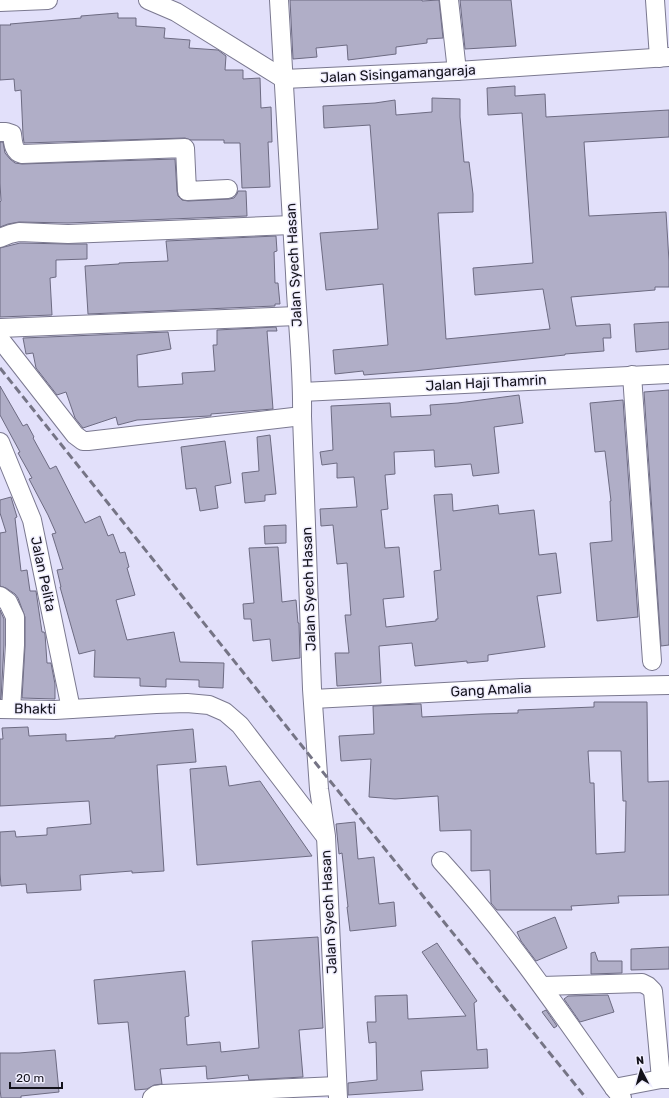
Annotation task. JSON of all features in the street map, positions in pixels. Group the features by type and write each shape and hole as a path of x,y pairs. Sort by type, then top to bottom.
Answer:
{"street":[{"path":"0,2 48,0"},
{"path":"148,0 176,12 284,79"},
{"name":"Jalan Syech Hasan","path":"279,0 302,392 313,699 319,789 326,836 338,1092"},
{"path":"449,0 457,71"},
{"path":"655,0 664,58"},
{"name":"Jalan Sisingamangaraja","path":"284,79 457,71 664,58"},
{"path":"0,132 12,134 18,154 185,148 187,191 228,188"},
{"path":"0,238 19,232 68,234 292,225"},
{"path":"0,328 297,316"},
{"path":"0,339 75,435 83,441 302,416"},
{"name":"Jalan Haji Thamrin","path":"302,392 669,374"},
{"path":"632,375 652,661"},
{"name":"Jalan Pelita","path":"1,445 32,520 71,709"},
{"path":"0,596 8,602 14,617 15,645 6,709"},
{"name":"Gang Amalia","path":"313,699 522,688 669,685"},
{"name":"Bhakti","path":"6,709 55,710 187,703 209,705 225,712 240,725 326,836"},
{"path":"441,861 462,884 542,986 618,1093 665,1079 653,991 648,986 642,983 542,986"},
{"path":"152,1098 156,1095 162,1094 338,1092"}],"building":[{"path":"290,0 439,0 443,38 427,39 427,43 396,47 396,54 348,60 347,45 316,48 317,57 293,59"},
{"path":"460,0 511,0 516,46 465,49"},
{"path":"118,13 118,18 136,18 136,26 165,28 164,38 190,40 189,48 218,50 226,56 225,70 243,70 243,79 260,78 261,108 271,107 272,142 268,142 270,187 242,188 240,143 224,143 224,140 191,140 185,138 24,143 21,90 15,91 14,79 0,80 0,25 81,18 81,16"},
{"path":"515,86 515,96 545,94 546,117 669,110 669,137 584,142 589,216 666,212 669,287 655,287 655,290 571,297 576,326 610,324 611,338 603,338 604,351 414,371 364,375 363,371 335,374 333,350 388,345 383,284 326,290 320,233 378,229 370,125 324,128 323,106 375,103 395,100 396,115 432,112 432,98 460,99 464,162 469,162 473,194 473,212 438,213 446,339 550,329 543,289 475,295 473,268 533,263 522,113 488,115 487,88"},
{"path":"0,142 3,142 5,153 10,159 15,163 22,164 175,159 177,191 178,196 182,200 229,199 234,198 238,191 246,191 247,216 68,223 19,222 0,227"},
{"path":"276,236 277,251 274,252 275,283 278,283 280,304 275,304 275,306 88,314 85,266 168,261 166,241"},
{"path":"20,243 87,244 87,259 56,260 56,277 50,278 52,315 0,317 0,248"},
{"path":"669,322 669,349 636,352 634,324"},
{"path":"276,327 277,331 267,331 273,409 211,414 211,416 137,420 118,425 116,417 83,428 75,418 66,392 57,395 36,368 33,353 26,354 23,338 168,332 171,349 137,355 138,387 183,384 182,373 215,371 213,345 217,345 217,330"},
{"path":"0,386 23,426 27,424 50,469 56,466 85,523 100,516 108,536 113,534 120,553 125,552 129,567 127,568 135,595 116,600 127,640 174,632 180,662 224,663 223,688 199,687 199,680 166,679 166,687 140,686 140,678 94,677 95,650 79,654 60,587 57,570 63,569 52,534 56,533 29,479 32,478 18,453 20,452 0,415"},
{"path":"669,390 669,645 661,646 644,392"},
{"path":"519,395 523,423 494,427 499,473 473,476 471,464 435,467 434,450 394,452 395,474 385,475 388,509 381,510 385,548 399,547 404,597 383,599 386,627 436,621 436,619 438,619 434,571 441,570 434,495 452,494 453,511 498,505 499,514 534,510 539,555 556,553 561,593 537,596 545,647 488,655 488,661 467,663 467,661 415,666 412,643 379,646 381,683 337,686 335,653 349,653 345,615 351,615 347,563 337,564 333,525 321,526 320,509 357,507 354,477 337,478 337,463 322,465 320,452 333,450 331,406 390,403 391,417 431,415 430,405"},
{"path":"623,400 638,617 597,621 590,543 612,541 611,501 605,451 595,452 590,403"},
{"path":"270,435 276,494 265,495 265,501 245,503 242,473 259,471 257,437"},
{"path":"225,441 231,483 215,486 218,508 200,511 196,488 186,489 181,447"},
{"path":"11,497 17,517 15,518 21,571 27,570 30,591 36,591 42,632 45,634 47,663 51,663 55,684 55,699 22,698 25,617 15,594 0,586 0,533 6,532 0,513 0,500"},
{"path":"286,525 286,543 265,544 264,526"},
{"path":"278,547 282,602 296,600 299,623 300,658 272,661 270,639 253,641 251,619 244,619 243,604 254,603 249,548"},
{"path":"0,610 4,619 1,699 0,699"},
{"path":"594,702 647,702 648,782 669,781 669,895 618,896 619,903 571,906 572,910 497,910 491,903 490,870 471,871 471,830 440,831 438,796 395,799 369,797 371,759 341,761 339,736 374,734 373,706 421,704 422,717 518,713 518,710 594,707","holes":["588,751 621,751 623,801 626,801 625,852 596,854 594,783 590,783"]},
{"path":"28,727 29,736 66,734 66,741 115,738 115,736 193,729 196,762 157,765 164,871 132,873 132,871 80,875 81,890 27,893 26,884 1,886 0,832 15,831 16,837 47,835 47,828 91,824 89,801 0,806 0,739 3,739 2,728"},
{"path":"226,766 229,786 260,781 312,856 197,865 190,769"},
{"path":"355,822 358,859 374,857 379,904 394,902 396,926 350,931 342,853 339,854 336,824"},
{"path":"555,917 567,948 536,961 521,941 517,932"},
{"path":"318,937 323,1028 299,1030 303,1077 249,1080 248,1075 207,1079 206,1066 160,1069 162,1084 154,1085 147,1089 135,1090 128,1022 98,1024 94,980 185,971 189,1016 185,1017 187,1045 220,1042 221,1052 259,1048 252,941"},
{"path":"437,943 477,1001 474,1003 477,1050 487,1049 488,1068 421,1071 423,1090 348,1095 348,1083 377,1080 376,1042 369,1043 367,1022 376,1022 375,996 407,995 408,1019 466,1016 422,952"},
{"path":"669,947 669,969 631,970 631,949"},
{"path":"595,952 598,961 622,961 622,973 591,974 591,953"},
{"path":"608,995 614,1012 580,1022 564,999 568,996"},
{"path":"546,1010 557,1026 554,1028 542,1012"},
{"path":"55,1050 59,1092 21,1096 21,1098 1,1098 0,1053"}],"railway":[{"path":"0,368 586,1098"}]}
